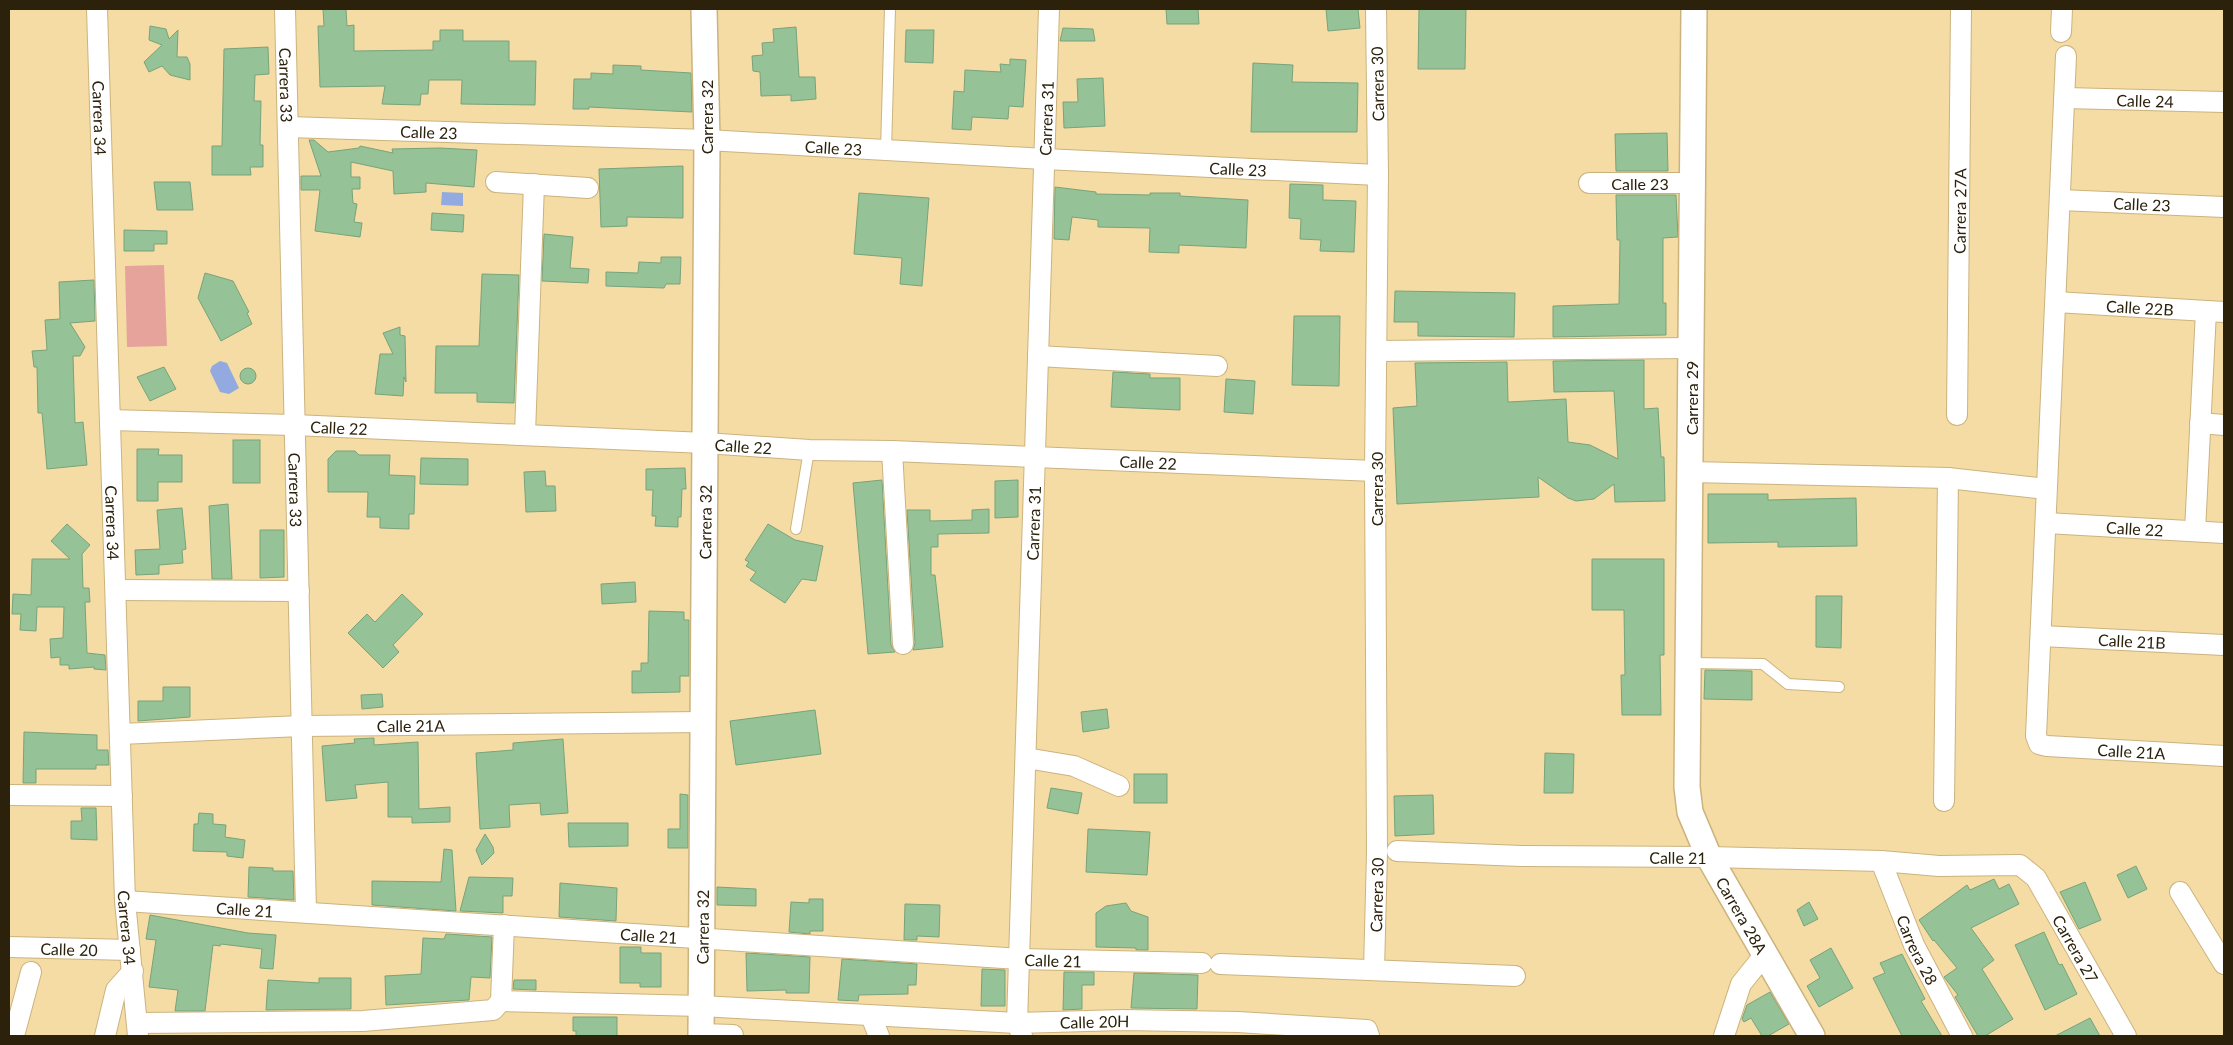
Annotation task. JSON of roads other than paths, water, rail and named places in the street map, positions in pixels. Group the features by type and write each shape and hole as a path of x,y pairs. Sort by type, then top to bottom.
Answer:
{"street":[{"name":"Carrera 34","path":"97,9 125,901 138,1030"},
{"name":"Carrera 33","path":"286,9 306,912"},
{"name":"Carrera 32","path":"701,1035 706,140 704,9"},
{"name":"Carrera 31","path":"1020,1030 1020,959 1049,9"},
{"name":"Carrera 30","path":"1374,970 1377,852 1375,471 1378,175 1376,9"},
{"name":"Carrera 29","path":"1687,787 1694,9"},
{"name":"Carrera 27A","path":"1957,415 1961,9"},
{"path":"2061,32 2062,9"},
{"path":"2041,636 2066,56"},
{"name":"Calle 24","path":"2064,98 2224,102"},
{"name":"Calle 23","path":"288,127 706,140 1378,175"},
{"path":"496,182 588,188"},
{"name":"Calle 23","path":"1589,183 1692,183"},
{"path":"525,434 534,184"},
{"name":"Calle 23","path":"2060,200 2224,207"},
{"name":"Calle 22B","path":"2056,302 2215,312"},
{"path":"2195,531 2200,423 2215,312"},
{"path":"1377,351 1691,348"},
{"path":"1038,356 1217,366"},
{"name":"Calle 22","path":"110,420 294,424 705,443 809,450 892,451 1375,471"},
{"path":"2200,423 2224,424"},
{"path":"892,451 903,644"},
{"path":"1690,472 1948,478 2046,489"},
{"path":"1944,801 1948,478"},
{"name":"Calle 22","path":"2046,523 2224,533"},
{"path":"116,590 299,591"},
{"name":"Calle 21A","path":"2041,636 2036,736 2039,744 2224,756"},
{"name":"Calle 21B","path":"2041,636 2224,645"},
{"name":"Calle 21A","path":"120,734 302,726 703,722"},
{"path":"1026,758 1074,766 1119,786"},
{"name":"Carrera 28A","path":"1687,787 1690,812 1709,857 1812,1036"},
{"path":"9,795 122,796"},
{"name":"Calle 21","path":"1397,851 1522,856 1709,857 1880,861 1939,866 2020,865"},
{"name":"Carrera 28","path":"1880,861 1914,944 1962,1036"},
{"name":"Carrera 27","path":"2020,865 2036,878 2126,1036"},
{"path":"2180,892 2224,964"},
{"name":"Calle 21","path":"125,901 1020,959 1211,964 1515,976"},
{"path":"138,1030 363,1021 493,1010 501,1002 504,925"},
{"name":"Calle 20","path":"9,947 130,950"},
{"path":"1724,1036 1741,984 1765,954"},
{"path":"105,1036 116,990 133,971"},
{"path":"14,1036 31,972"},
{"name":"Calle 20H","path":"501,1002 701,1006 871,1016 1020,1030 1126,1028 1368,1033"},
{"path":"871,1016 879,1036"},
{"path":"701,1035 733,1035"}],"lane":[{"path":"886,150 890,9"},
{"path":"796,529 809,450"},
{"path":"1688,662 1763,664 1788,684 1839,687"}],"water":[{"path":"442,192 463,193 463,206 441,205"},
{"path":"220,361 227,363 239,388 229,394 220,392 210,371 212,366"}]}
